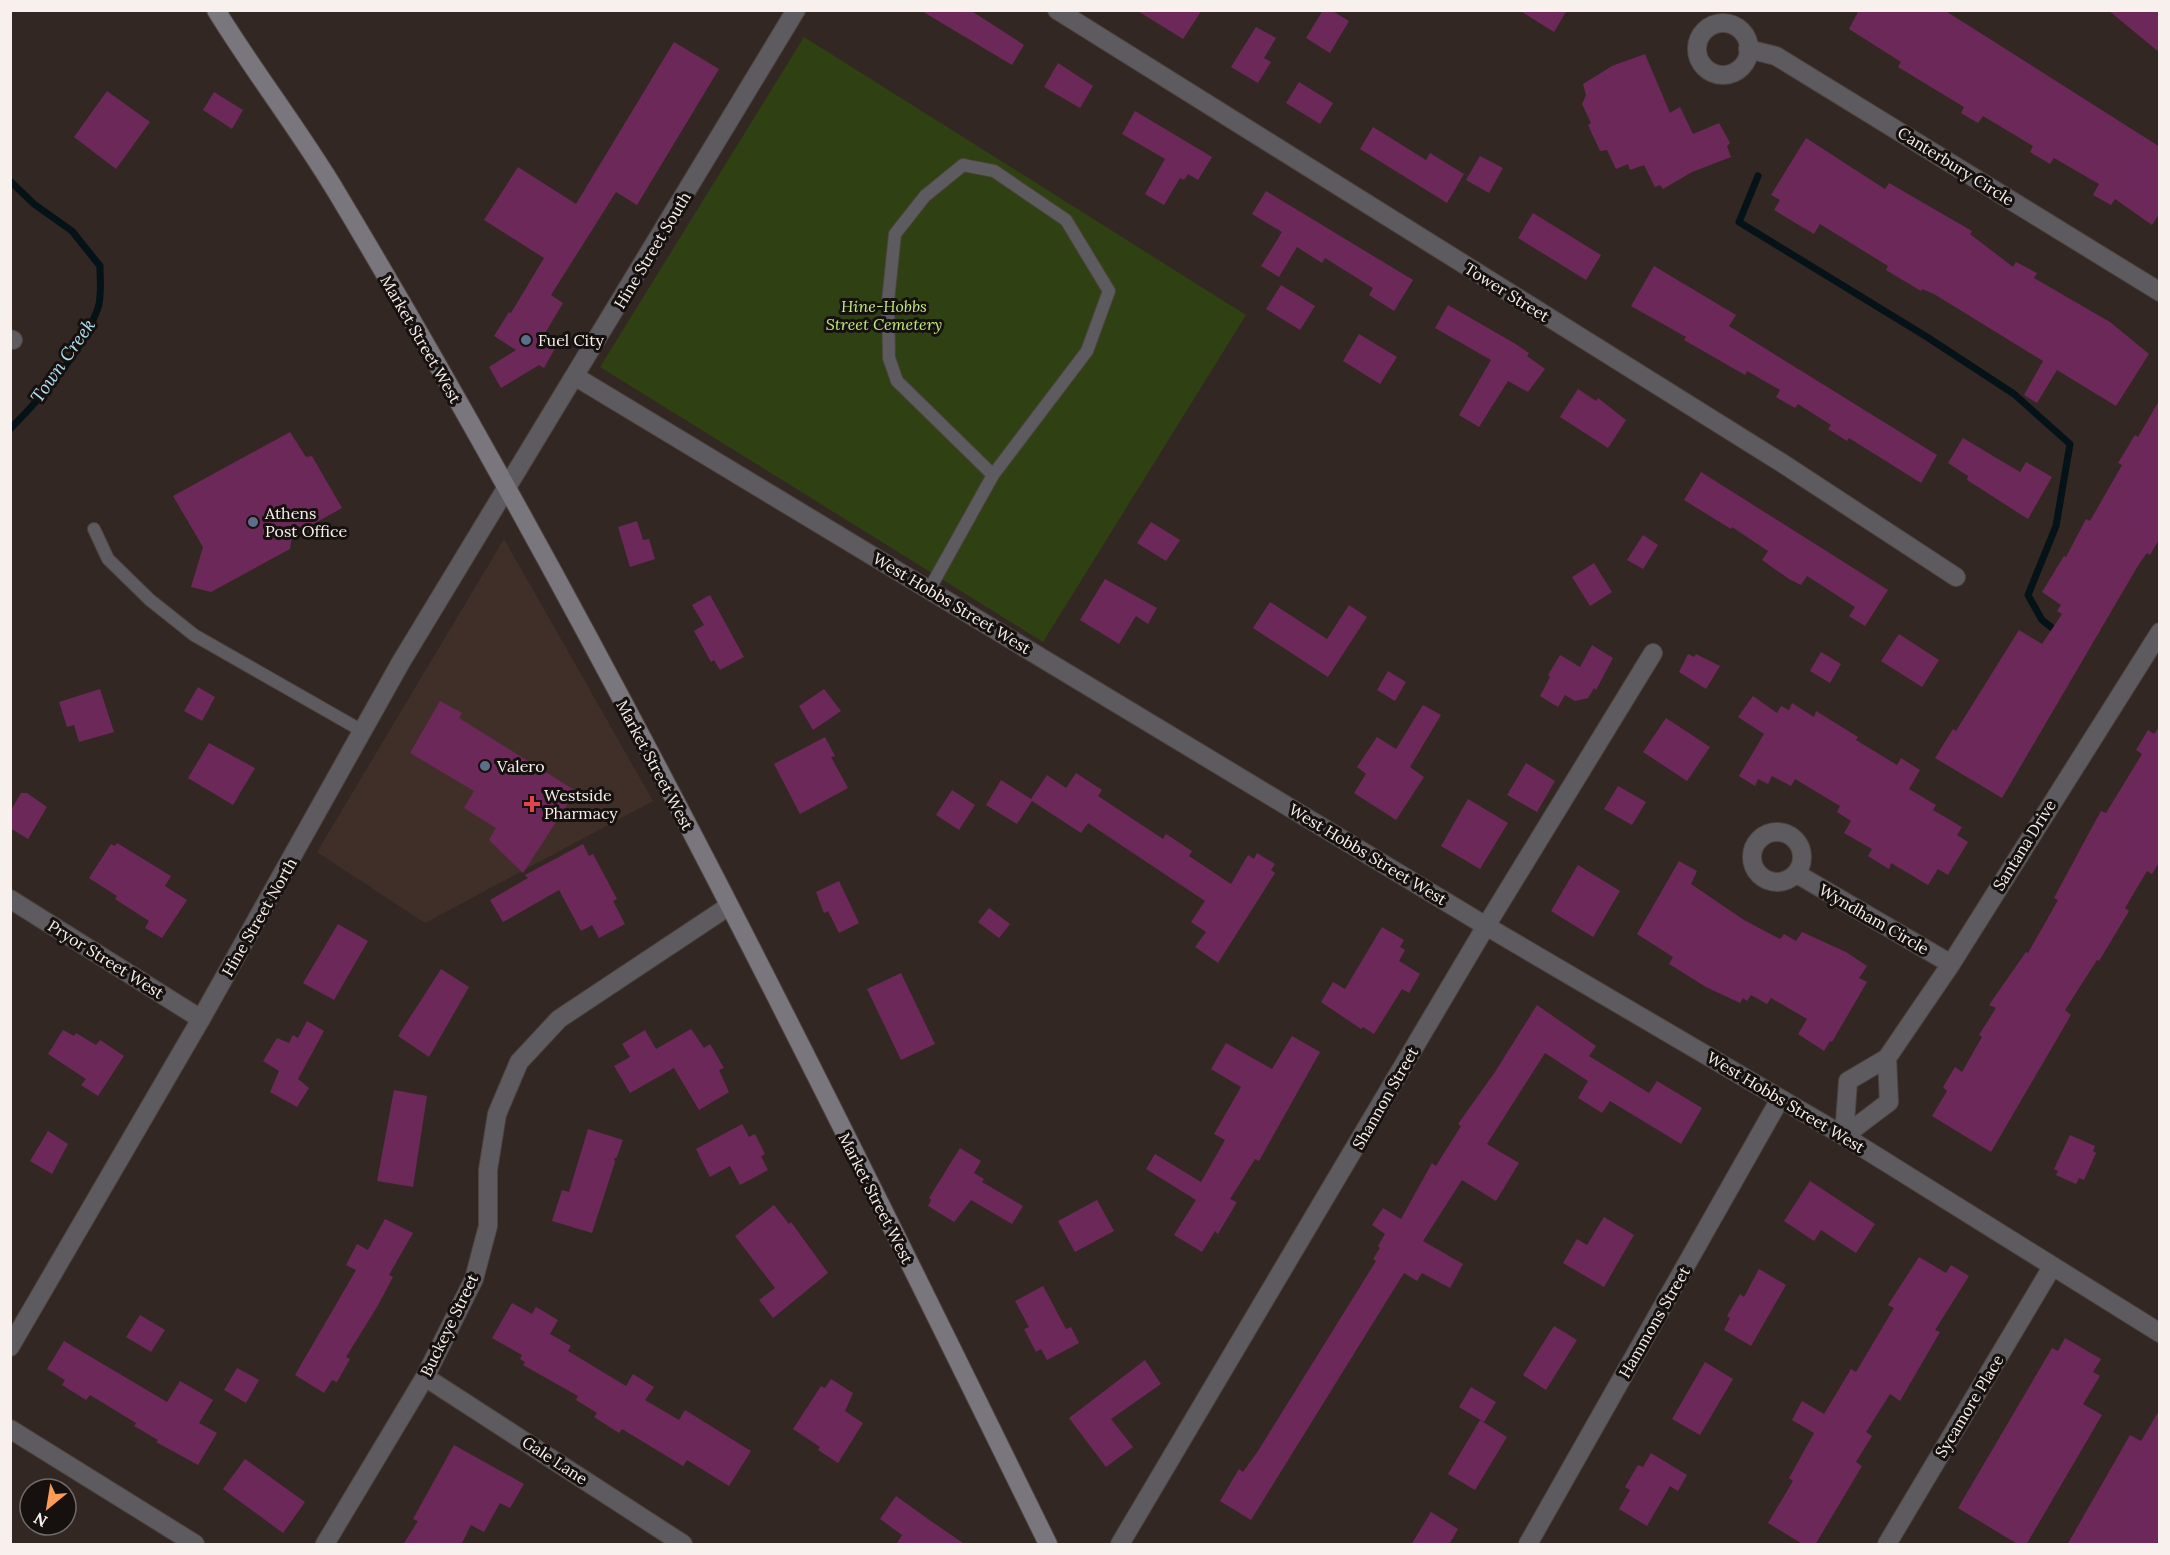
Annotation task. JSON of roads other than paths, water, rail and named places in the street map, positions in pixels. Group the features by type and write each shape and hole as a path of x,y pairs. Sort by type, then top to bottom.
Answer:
{"main road":[{"name":"Market Street West","path":"223,13 335,189 507,487 729,906 1048,1545"}],"street":[{"name":"Hine Street South","path":"507,487 576,377 796,10"},
{"name":"Tower Street","path":"1057,10 1782,463 1956,577"},
{"name":"Canterbury Circle","path":"1748,49 1776,56 2160,292"},
{"name":"West Hobbs Street West","path":"576,377 1486,926 1844,1136 2160,1333"},
{"name":"Hine Street North","path":"10,1347 201,1019 364,732 401,662 507,487"},
{"name":"Santana Drive","path":"1844,1136 1848,1081 1887,1058 1951,963 2160,632"},
{"name":"Shannon Street","path":"1120,1545 1486,926 1653,653"},
{"name":"Wyndham Circle","path":"1797,874 1951,963"},
{"name":"Pryor Street West","path":"10,898 201,1019"},
{"name":"Buckeye Street","path":"325,1545 425,1377 474,1279 488,1226 488,1170 497,1114 519,1062 559,1019 729,906"},
{"path":"1844,1136 1889,1102 1887,1058"},
{"name":"Hammons Street","path":"1528,1545 1780,1099"},
{"name":"Sycamore Place","path":"1887,1545 2052,1267"},
{"name":"Gale Lane","path":"425,1377 683,1545"},
{"path":"10,1429 195,1545"}],"lane":[{"path":"929,590 993,476 1086,351 1109,291 1066,220 994,171 963,165 925,196 895,234 888,301 889,358 897,381 993,476"},
{"path":"94,529 108,559 150,600 194,635 364,732"}],"waterway":[{"path":"1758,176 1739,222 1927,337 2014,394 2070,444 2056,526 2028,595 2042,620 2051,627"},
{"name":"Town Creek","path":"10,181 34,204 72,231 100,266 98,308 82,341 48,388 10,429"}],"place":[{"name":"Fuel City","path":"526,340"},
{"name":"Athens Post Office","path":"253,522"},
{"name":"Valero","path":"485,766"},
{"name":"Westside Pharmacy","path":"532,804"}],"park label":[{"name":"Hine-Hobbs Street Cemetery","path":"884,315"}]}
